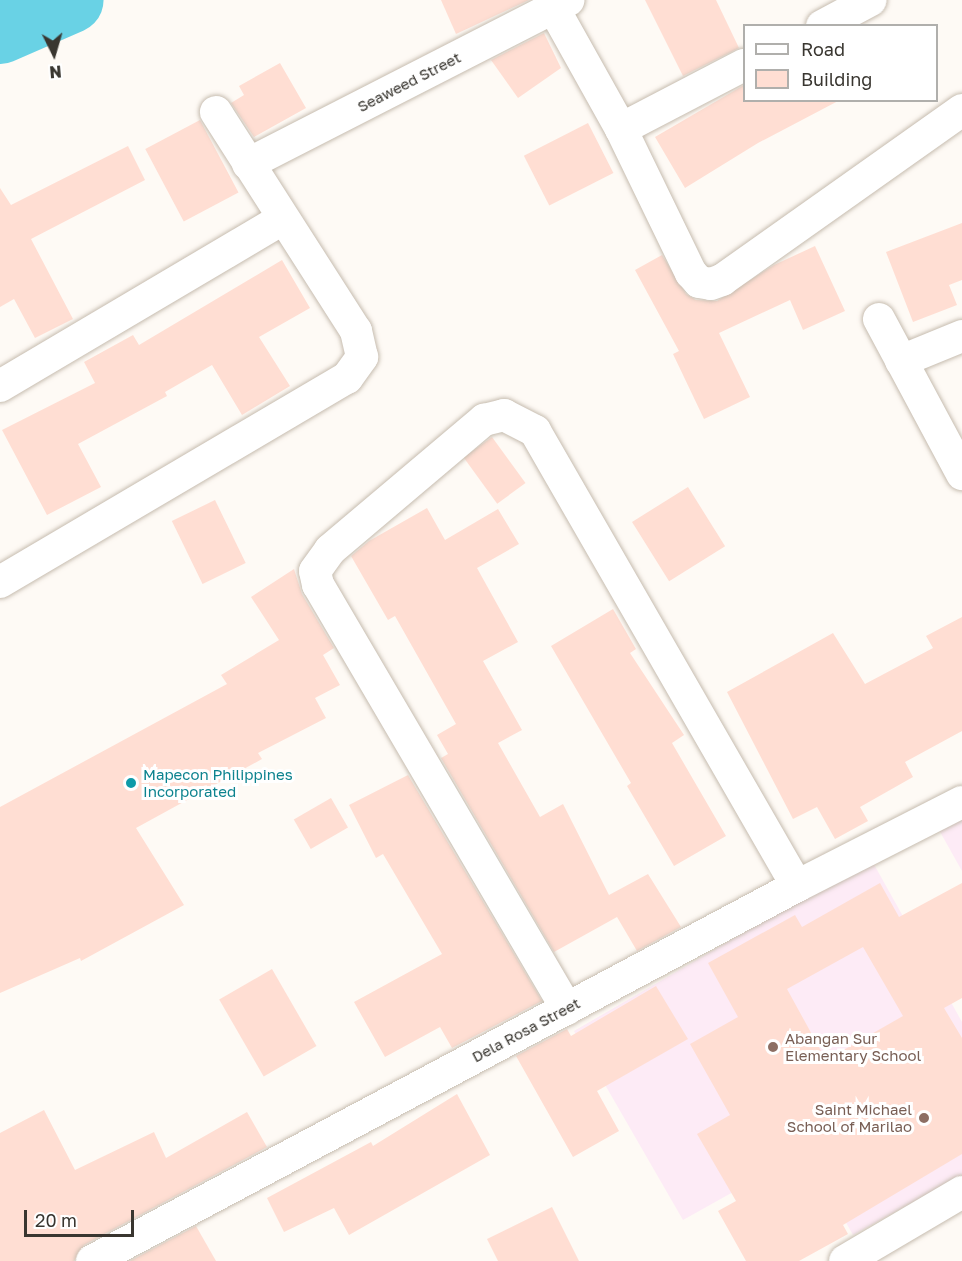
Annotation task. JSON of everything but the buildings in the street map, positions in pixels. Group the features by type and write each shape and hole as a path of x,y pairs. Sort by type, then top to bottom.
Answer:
{"street":[{"path":"826,24 871,0"},
{"path":"561,4 691,273 699,282 711,284 722,280 962,110"},
{"name":"Seaweed Street","path":"248,164 561,4"},
{"path":"621,129 743,66"},
{"path":"0,582 347,378 362,357 356,331 282,219 216,112"},
{"path":"0,386 282,219"},
{"path":"879,319 962,474"},
{"path":"901,361 962,336"},
{"path":"567,1009 318,585 315,571 330,550 484,420 504,415 535,431 796,885"},
{"name":"Dela Rosa Street","path":"93,1261 796,885 962,802"},
{"path":"845,1261 962,1192"}],"shaded area":[{"path":"962,818 962,871 939,830"},
{"name":"Abangan Sur Elementary School","path":"871,859 962,1022 962,1064 683,1220 574,1031"},
{"name":"Saint Michael School of Marilao","path":"962,1075 962,1175 853,1235 812,1162"}],"waterway":[{"path":"0,31 71,0"}],"place":[{"name":"Mapecon Philippines Incorporated","path":"131,783"},
{"name":"Abangan Sur Elementary School","path":"773,1047"},
{"name":"Saint Michael School of Marilao","path":"924,1118"}]}
